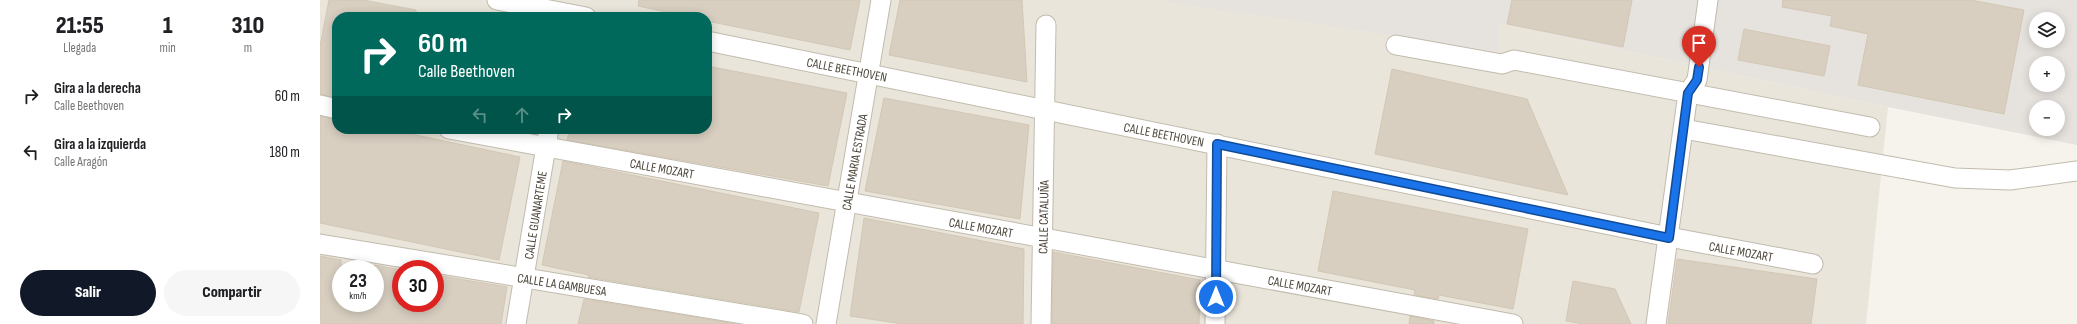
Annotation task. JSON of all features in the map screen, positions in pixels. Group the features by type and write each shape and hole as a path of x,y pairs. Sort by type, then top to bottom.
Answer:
{"street":[{"path":"497,0 573,12"},
{"name":"CALLE MARIA ESTRADA","path":"826,324 881,0"},
{"path":"1656,324 1688,93 1697,80 1708,0"},
{"name":"CALLE CATALUÑA","path":"1041,324 1046,25"},
{"name":"CALLE BEETHOVEN","path":"712,42 1217,144 1669,238"},
{"path":"1396,45 1502,64 1514,60 1870,127"},
{"path":"320,106 332,108"},
{"path":"1684,129 1955,178 2010,180 2077,170"},
{"name":"CALLE MOZART","path":"504,134 548,138 847,202 1513,324"},
{"name":"CALLE GUANARTEME","path":"516,324 548,138"},
{"path":"1215,324 1217,144"},
{"name":"CALLE MOZART","path":"1669,238 1813,264"},
{"name":"CALLE LA GAMBUESA","path":"320,244 803,324"}],"shaded area":[{"path":"320,0 1162,0 1499,52 1499,23 1888,107 1866,324 320,324"},
{"path":"1158,0 2077,0 2077,145 2032,136 2065,136 2065,100 2029,100 2029,135 1888,107 1499,23 1499,52"}],"building":[{"path":"329,0 363,0 416,10 416,12 332,12 332,97 320,94 320,46"},
{"path":"639,0 860,0 850,50 712,22 712,12 666,12 638,6"},
{"path":"900,0 1022,0 1027,82 889,55"},
{"path":"1512,0 1632,0 1623,47 1507,24"},
{"path":"1783,0 1970,0 2024,10 2004,114 1858,85 1868,34 1830,26 1832,16 1782,7"},
{"path":"1744,29 1830,46 1824,76 1738,60"},
{"path":"712,67 847,93 828,186 567,140 569,134 712,134"},
{"path":"1392,69 1527,99 1568,195 1375,154"},
{"path":"884,98 1029,125 1020,219 865,191"},
{"path":"320,116 332,119 332,134 412,134 520,157 499,260 320,223"},
{"path":"563,161 819,213 799,312 588,277 589,275 542,265"},
{"path":"1333,191 1528,229 1513,309 1439,295 1438,299 1414,295 1415,290 1318,271"},
{"path":"864,218 1024,249 1023,324 903,324 850,316"},
{"path":"1053,252 1200,280 1199,324 1052,324"},
{"path":"320,256 341,260 332,260 332,312 384,312 384,267 392,268 392,312 444,312 444,276 507,287 501,324 320,324"},
{"path":"1677,259 1817,279 1811,324 1668,324"},
{"path":"1573,281 1615,289 1631,324 1584,324 1566,321"},
{"path":"584,299 736,324 578,324"},
{"path":"1410,316 1434,321 1434,324 1409,324"}],"route":[{"path":"1216,297 1217,144 1669,238 1688,93 1697,80 1699,67"}]}
